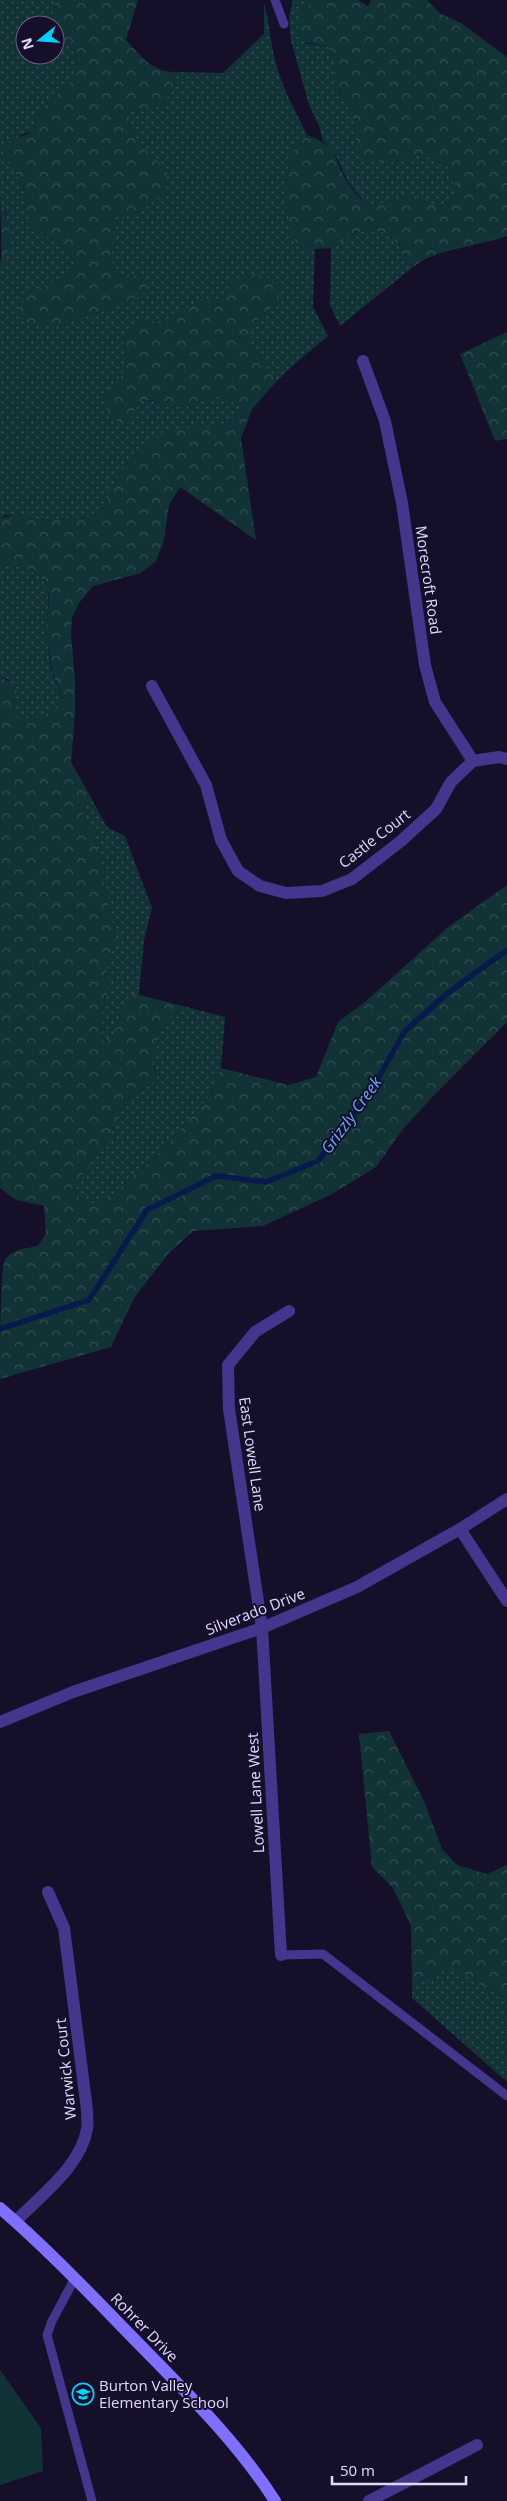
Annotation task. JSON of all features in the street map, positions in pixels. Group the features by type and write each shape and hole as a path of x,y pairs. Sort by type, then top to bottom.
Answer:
{"street":[{"name":"Morecroft Road","path":"363,361 385,421 402,503 425,666 435,702 473,761"},
{"name":"Castle Court","path":"152,686 206,785 220,840 238,871 260,886 286,893 322,891 352,879 401,841 436,809 451,782 473,761"},
{"path":"473,761 498,757 507,759"},
{"name":"East Lowell Lane","path":"262,1628 229,1409 228,1365 255,1332 289,1311"},
{"name":"Silverado Drive","path":"0,1722 73,1692 262,1628 357,1587 460,1529 507,1499"},
{"path":"460,1529 507,1601"},
{"name":"Lowell Lane West","path":"262,1628 281,1955"},
{"name":"Warwick Court","path":"16,2221 64,2172 82,2144 87,2130 88,2110 64,1928 48,1892"},
{"name":"Rohrer Drive","path":"0,2208 75,2278 223,2430 256,2471 275,2501"},
{"path":"369,2501 477,2445"}],"lane":[{"path":"275,0 284,24"},
{"path":"281,1955 323,1954 507,2096"},
{"path":"75,2278 52,2321 47,2335 92,2501"}],"green space":[{"path":"0,0 56,0 53,15 15,15 15,65 65,65 65,39 76,58 77,67 75,75 66,87 42,109 37,117 35,131 22,134 3,153 23,186 26,211 47,237 65,244 76,267 52,283 22,295 60,325 82,316 127,306 147,289 138,276 119,275 111,261 114,221 123,214 140,212 149,156 136,141 128,114 140,108 162,106 173,88 175,72 223,73 264,34 264,3 279,74 307,135 290,155 287,182 287,211 306,250 315,249 313,307 328,336 276,382 251,344 251,325 278,302 233,280 225,295 215,301 204,299 181,312 174,320 143,321 132,327 123,343 127,362 122,375 124,425 141,401 154,401 171,407 180,407 214,397 222,398 231,401 240,408 236,418 214,428 193,427 139,455 122,467 106,505 93,517 37,520 28,517 6,515 0,519 0,265 7,216 0,198"},
{"path":"56,0 138,0 126,40 153,66 175,72 173,88 162,106 140,108 128,114 136,141 167,171 166,191 139,212 123,214 114,221 111,261 119,275 138,276 148,288 127,306 82,316 60,325 30,326 19,310 22,295 52,283 76,266 65,244 47,237 32,224 26,211 23,186 3,153 9,141 35,131 37,117 42,109 66,87 75,75 77,67 76,58 65,39 65,15 53,15"},
{"path":"293,0 314,0 299,14 306,43 329,47 335,66 334,82 352,113 354,125 394,162 420,154 447,165 458,194 440,208 411,195 368,207 348,182 337,158 323,141 319,126 309,105 291,41 289,17"},
{"path":"314,0 358,0 368,6 371,0 427,0 441,14 461,23 507,57 507,236 445,252 422,261 413,267 398,243 381,231 357,232 331,248 306,250 294,240 287,211 287,182 290,155 307,135 317,139 329,148 337,159 347,182 368,207 411,195 441,207 458,194 447,165 420,154 394,162 360,162 352,113 334,82 335,66 329,47 306,42 297,36 299,14"},
{"path":"0,198 9,232 8,249 2,266"},
{"path":"381,231 398,243 413,267 340,326 330,305 331,248 357,232"},
{"path":"250,273 268,278 279,288 278,302 251,325 251,344 276,382 252,409 241,438 256,540 180,487 169,505 164,540 156,561 141,573 93,586 79,603 72,618 71,635 75,678 75,715 71,762 89,794 82,815 92,830 100,859 116,942 107,962 108,990 101,1017 103,1041 112,1038 121,1014 132,993 183,1006 159,1034 153,1062 157,1080 125,1101 119,1118 98,1155 72,1187 79,1199 96,1204 114,1193 165,1148 210,1095 221,1068 288,1085 316,1077 338,1022 365,1002 447,928 507,885 507,1022 403,1129 376,1167 332,1194 263,1226 193,1231 168,1254 134,1298 111,1347 0,1379 1,1301 4,1262 14,1252 38,1246 46,1233 44,1206 16,1200 0,1188 0,677 16,685 17,693 12,715 25,718 43,716 60,706 62,695 55,680 49,654 47,628 49,598 46,583 38,575 27,569 5,564 0,568 0,519 17,514 37,520 93,517 106,505 122,467 139,455 164,431 193,427 214,428 236,418 240,408 223,398 214,397 180,407 171,407 147,400 141,401 124,426 109,413 102,394 122,375 127,362 123,343 132,327 143,321 174,320 181,312 204,299 215,301 225,295 233,280"},
{"path":"507,332 507,439 495,441 460,354"},
{"path":"5,564 22,567 33,572 46,583 47,587 49,654 52,672 62,695 60,707 37,718 25,719 12,716 17,693 8,679 0,677 0,568"},
{"path":"89,794 107,827 125,836 152,908 144,940 139,995 132,994 121,1014 112,1039 103,1041 101,1017 108,990 107,962 116,942 100,859 92,830 82,815"},
{"path":"183,1006 225,1017 221,1068 210,1095 165,1148 114,1193 96,1204 79,1199 72,1186 98,1155 119,1118 125,1101 157,1080 153,1062 159,1033"},
{"path":"389,1731 424,1801 442,1849 457,1865 487,1874 507,1865 507,1998 477,1984 455,1967 435,1973 412,1987 411,1926 393,1888 372,1867 359,1734"},
{"path":"455,1966 477,1984 507,1998 507,2082 412,1998 412,1987 436,1973"},
{"path":"0,2370 41,2428 43,2471 0,2485"}],"waterway":[{"name":"Grizzly Creek","path":"0,1329 89,1300 147,1210 216,1176 266,1182 318,1161 367,1098 405,1031 449,992 507,950"}],"place":[{"name":"Burton Valley Elementary School","path":"83,2394"}]}
